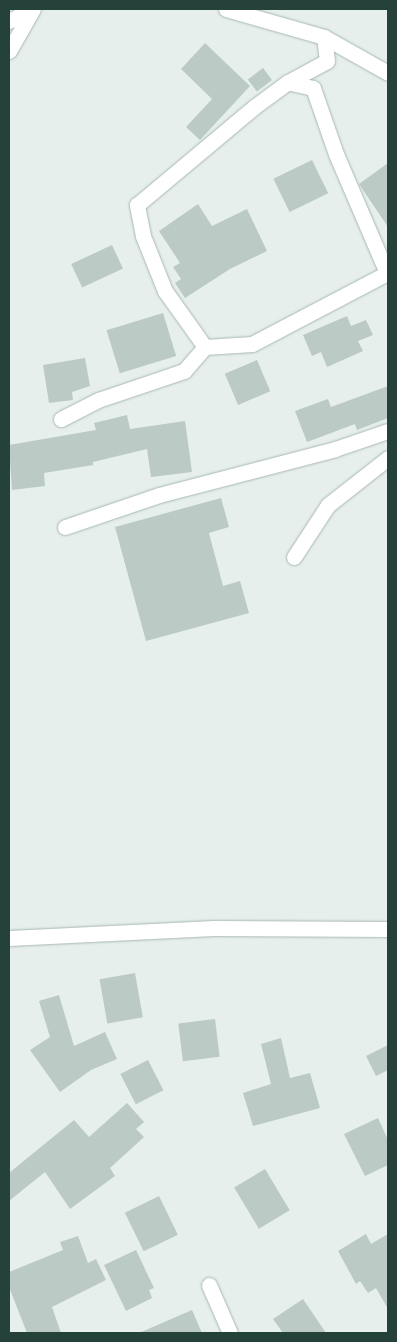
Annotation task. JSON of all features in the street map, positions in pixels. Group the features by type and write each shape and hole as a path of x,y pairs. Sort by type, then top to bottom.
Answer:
{"street":[{"path":"9,21 33,9"},
{"path":"9,51 33,9"},
{"path":"226,9 324,37 388,73"},
{"path":"205,347 166,291 143,236 137,205 288,82 327,61 324,37"},
{"path":"61,419 98,400 184,371 205,347 252,344 388,274 336,154 313,88 288,82"},
{"path":"66,527 159,495 335,449 388,431"},
{"path":"294,557 328,505 388,458"},
{"path":"9,938 214,928 388,929"},
{"path":"209,1285 230,1333"}],"building":[{"path":"205,43 250,86 200,140 186,127 212,99 181,69"},
{"path":"263,68 272,80 257,91 248,79"},
{"path":"312,160 328,193 290,212 273,179"},
{"path":"388,163 388,227 359,184"},
{"path":"198,204 212,226 247,209 267,251 230,269 185,298 175,283 181,279 173,267 180,263 159,231"},
{"path":"112,245 123,269 82,288 71,264"},
{"path":"163,313 176,356 120,373 107,330"},
{"path":"347,316 351,326 366,320 373,335 358,341 363,351 327,367 321,352 312,356 303,335"},
{"path":"85,358 90,386 72,392 73,400 49,403 43,365"},
{"path":"257,360 270,391 238,405 225,374"},
{"path":"388,386 388,418 357,430 355,424 307,442 295,411 328,399 331,407"},
{"path":"127,415 130,429 185,421 192,472 151,477 147,449 93,462 93,465 44,473 45,486 12,490 9,445 96,430 94,423"},
{"path":"221,498 229,527 209,533 223,586 240,581 249,613 146,641 115,527"},
{"path":"135,973 143,1017 107,1024 100,979"},
{"path":"59,995 74,1046 105,1032 117,1059 91,1070 60,1092 30,1050 50,1037 39,1001"},
{"path":"215,1019 220,1057 183,1061 178,1024"},
{"path":"281,1038 290,1078 310,1073 320,1108 253,1126 243,1093 271,1084 261,1044"},
{"path":"388,1045 388,1070 376,1076 366,1056"},
{"path":"148,1060 163,1090 136,1104 120,1074"},
{"path":"127,1103 144,1122 136,1129 144,1137 110,1168 115,1176 70,1209 45,1172 9,1201 9,1173 74,1120 89,1137"},
{"path":"378,1118 388,1140 388,1165 365,1176 344,1134"},
{"path":"265,1169 290,1210 259,1229 234,1188"},
{"path":"159,1196 178,1235 144,1251 125,1213"},
{"path":"366,1234 371,1244 388,1234 388,1309 376,1288 368,1293 360,1281 356,1284 338,1251"},
{"path":"78,1236 88,1263 96,1259 106,1280 52,1307 61,1333 27,1333 9,1287 9,1272 63,1250 60,1242"},
{"path":"136,1250 154,1288 149,1290 152,1298 126,1311 104,1265"},
{"path":"303,1299 326,1333 283,1333 273,1319"},
{"path":"192,1310 202,1333 139,1333"}]}
